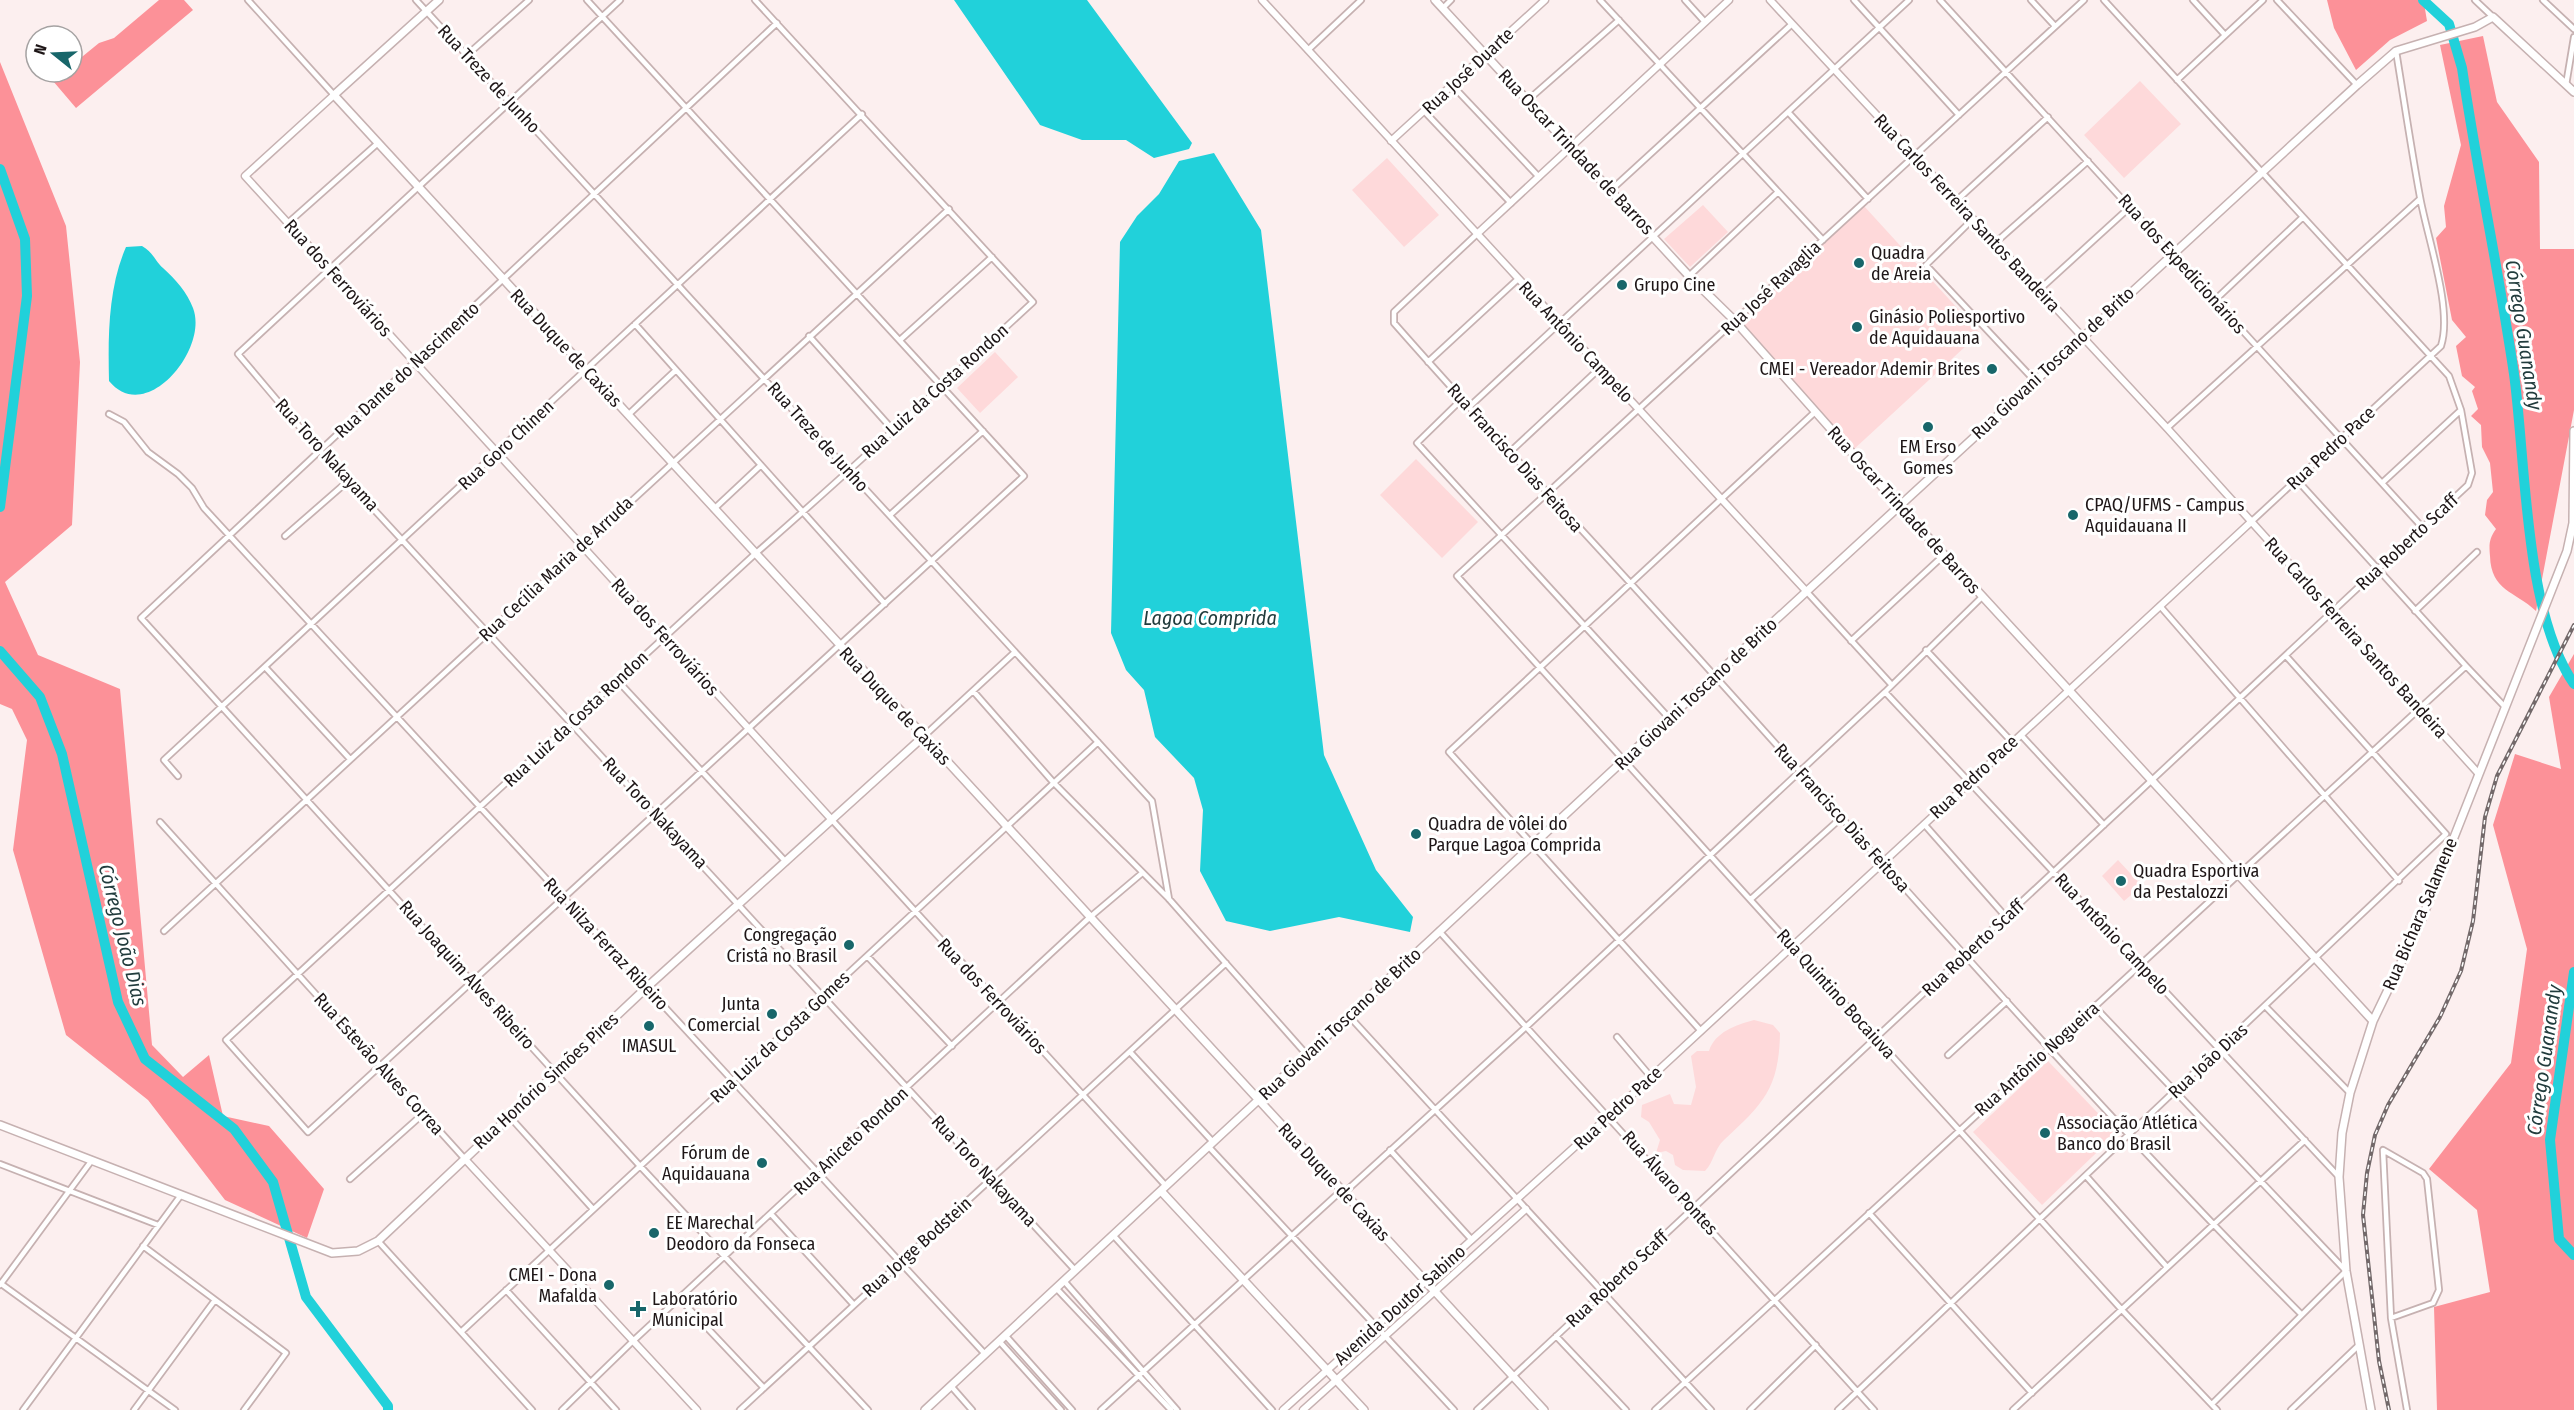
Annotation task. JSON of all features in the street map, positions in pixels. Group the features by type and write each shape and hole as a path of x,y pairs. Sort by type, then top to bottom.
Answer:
{"main road":[{"path":"334,95 439,0"},
{"name":"Rua Oscar Trindade de Barros","path":"1435,0 1689,276 1735,321 1899,506 2373,1021"},
{"path":"2493,17 2574,93"},
{"name":"Rua Giovani Toscano de Brito","path":"925,1410 1624,759 2356,86 2396,51 2472,28 2493,17"},
{"name":"Rua Duque de Caxias","path":"334,95 1006,828 1344,1190 1434,1292 1544,1410"},
{"name":"Rua Bichara Salamene","path":"2371,1410 2346,1271 2339,1177 2342,1133 2350,1094 2373,1021 2421,921 2567,551 2573,523 2574,431"},
{"name":"Rua Honório Simões Pires","path":"1,1127 332,1253 358,1251 378,1241 646,988 924,736"},
{"name":"Rua dos Ferroviários","path":"1163,1188 1243,1280 1364,1410"}],"street":[{"name":"Rua Treze de Junho","path":"416,0 1152,801 1169,899"},
{"path":"467,55 529,0"},
{"path":"381,1066 1024,476 587,0"},
{"path":"330,269 620,0"},
{"path":"755,0 992,257 900,340"},
{"path":"1308,50 1361,0"},
{"path":"1443,8 1451,0"},
{"name":"Rua José Duarte","path":"1391,141 1545,0"},
{"path":"1600,0 1823,240"},
{"path":"1685,0 1705,22"},
{"path":"1477,234 1729,0"},
{"name":"Rua Carlos Ferreira Santos Bandeira","path":"1770,0 2167,428 2478,773"},
{"path":"1854,0 1959,115"},
{"path":"1469,407 1909,0"},
{"name":"Rua dos Expedicionários","path":"1940,0 2423,528"},
{"path":"2031,0 2055,26"},
{"name":"Rua José Ravaglia","path":"1457,576 2084,0"},
{"path":"2104,0 2449,376 2461,410 2382,483"},
{"path":"2193,0 2225,35"},
{"path":"2177,80 2263,0"},
{"path":"2277,0 2356,86"},
{"path":"2475,0 2493,17"},
{"path":"2543,0 2574,29"},
{"name":"Rua Duque de Caxias","path":"251,1 334,95"},
{"name":"Rua Antônio Campelo","path":"1266,2 1890,683"},
{"path":"1528,100 1618,20"},
{"name":"Rua Dante do Nascimento","path":"141,618 777,23"},
{"path":"1611,190 1792,24"},
{"path":"2566,85 2574,37"},
{"name":"Rua Pedro Pace","path":"1518,1199 2441,346 2445,333 2445,322 2420,199 2396,51"},
{"path":"1452,85 1539,177"},
{"name":"Rua dos Ferroviários","path":"334,95 245,176 1083,1095 1163,1188"},
{"path":"1424,111 1511,203"},
{"path":"1788,112 1868,199"},
{"name":"Rua Goro Chinen","path":"178,776 164,760 862,114"},
{"path":"1956,201 2048,117"},
{"path":"288,223 378,143"},
{"path":"1995,243 2088,160"},
{"path":"1689,276 1778,192"},
{"path":"2167,428 2420,199"},
{"path":"2039,290 2130,207"},
{"name":"Rua Cecília Maria de Arruda","path":"164,931 856,292 949,209"},
{"path":"2215,300 2303,217"},
{"path":"1973,219 1926,265 2035,381"},
{"name":"Rua Francisco Dias Feitosa","path":"1477,234 1393,315 1394,323 2049,1047 2213,1225 2301,1314"},
{"name":"Rua Luiz da Costa Rondon","path":"381,1066 308,1132 226,1040 665,636 1033,302 992,257"},
{"name":"Rua Toro Nakayama","path":"330,269 238,354 348,481 1075,1270"},
{"path":"1428,362 1518,279"},
{"path":"635,324 885,604"},
{"path":"809,336 893,430"},
{"path":"1510,452 1600,368"},
{"path":"628,415 676,370"},
{"path":"1462,399 1417,443 1502,533 1669,718"},
{"name":"Rua Roberto Scaff","path":"1476,1410 2468,485 2472,473 2461,410"},
{"path":"1701,1031 1449,752 1628,583 1815,412"},
{"name":"Rua Nilza Ferraz Ribeiro","path":"109,414 124,422 148,452 178,474 204,508 985,1354"},
{"path":"890,515 982,431"},
{"path":"714,509 761,465"},
{"path":"2297,480 2377,571 2505,707"},
{"path":"285,536 348,481"},
{"path":"2415,611 2477,552"},
{"path":"1851,641 1944,555"},
{"name":"Rua Quintino Bocaiuva","path":"1457,576 2122,1310 2217,1410"},
{"path":"1101,1410 1526,1027 1885,692 1890,683 1983,596"},
{"path":"2160,606 2399,881"},
{"name":"Rua Joaquim Alves Ribeiro","path":"141,618 640,1166 868,1410"},
{"path":"1926,650 2012,742"},
{"name":"Rua Honório Simões Pires","path":"924,736 1015,652"},
{"path":"2286,656 2452,841"},
{"name":"Rua Antônio Nogueira","path":"1655,1410 2466,666"},
{"path":"265,667 350,759"},
{"path":"617,680 786,862"},
{"path":"974,692 1053,782 1169,899 1307,1055"},
{"name":"Rua Antônio Campelo","path":"1885,692 2339,1177"},
{"path":"2021,735 2104,825"},
{"name":"Rua Luiz da Costa Gomes","path":"461,1332 1098,742"},
{"path":"1751,899 1841,818"},
{"name":"Rua Estevão Alves Correa","path":"160,822 464,1158 697,1410"},
{"path":"1924,824 2006,917"},
{"name":"Rua João Dias","path":"1838,1410 2316,960 2446,834"},
{"name":"Rua Aniceto Rondon","path":"562,1410 997,1002 1141,873"},
{"name":"Rua Álvaro Pontes","path":"1439,932 1776,1299 1874,1410"},
{"path":"868,957 952,1046"},
{"name":"Rua Jorge Bodstein","path":"740,1410 1226,963"},
{"path":"1948,1055 2007,1001"},
{"path":"2094,1006 2346,1271 2212,1404"},
{"path":"2266,1007 2350,1094"},
{"path":"1349,1016 1711,1410"},
{"path":"1617,1037 1651,1077"},
{"path":"1131,1052 1292,1236 1454,1410"},
{"path":"350,1179 424,1113"},
{"path":"509,1116 593,1209"},
{"path":"2013,1410 2305,1140"},
{"path":"1390,1150 1472,1240"},
{"path":"2391,1318 2433,1303 2439,1290 2427,1179 2422,1173 2383,1150 2391,1318 2407,1410"},
{"path":"92,1160 0,1284 175,1410"},
{"path":"0,1164 158,1225"},
{"path":"2086,1176 2167,1267"},
{"path":"23,1410 181,1195"},
{"name":"Avenida Doutor Sabino","path":"1282,1410 1518,1199"},
{"name":"Avenida Doutor Sabino","path":"1303,1410 1526,1209"},
{"path":"1869,1213 2032,1393"},
{"path":"771,1214 854,1305"},
{"path":"1113,1235 1272,1410"},
{"path":"378,1241 532,1410"},
{"path":"143,1246 286,1353 244,1410"},
{"path":"1064,1281 1178,1410"},
{"path":"1056,1288 1171,1410"},
{"path":"506,1290 615,1410"},
{"path":"680,1298 764,1388"},
{"path":"134,1410 215,1300"},
{"path":"1005,1335 1072,1410"},
{"path":"1556,1336 1626,1410"},
{"path":"999,1341 1061,1410"},
{"path":"1750,1410 1816,1345"},
{"path":"2291,1410 2359,1345"},
{"path":"951,1386 972,1410"}],"shaded area":[{"path":"159,0 184,0 193,10 76,108 56,84 84,84 84,55 99,43 114,38"},
{"path":"2327,0 2419,0 2424,3 2427,21 2390,40 2356,70 2334,28"},
{"path":"2483,36 2497,102 2539,162 2540,249 2574,249 2574,410 2536,611 2499,584 2491,568 2490,545 2496,529 2485,515 2487,500 2493,492 2490,463 2482,447 2481,425 2471,416 2478,409 2472,391 2475,387 2462,376 2456,346 2466,337 2452,320 2436,238 2446,227 2444,206 2461,145 2440,45"},
{"path":"0,62 66,226 80,362 72,525 5,582 38,655 120,689 152,1045 183,1077 209,1055 223,1116 269,1126 324,1189 307,1238 225,1200 148,1100 66,1035 13,850 27,740 12,709 0,704"},
{"path":"2140,81 2181,124 2124,178 2084,135"},
{"path":"1387,158 1439,215 1404,247 1352,190"},
{"path":"1703,205 1728,232 1690,267 1664,239"},
{"name":"Ginásio Poliesportivo de Aquidauana","path":"1864,206 1980,333 1853,450 1735,321"},
{"path":"995,352 1018,377 980,413 957,388"},
{"path":"1416,459 1478,522 1442,558 1380,495"},
{"path":"2574,654 2574,1410 2437,1410 2434,1307 2490,1292 2477,1210 2429,1169 2511,1063 2527,949 2493,825 2515,754 2561,769 2549,697"},
{"name":"Quadra Esportiva da Pestalozzi","path":"2118,860 2142,886 2124,901 2102,876"},
{"path":"1754,1020 1773,1025 1780,1033 1779,1052 1772,1082 1759,1105 1721,1144 1705,1171 1683,1170 1675,1165 1673,1155 1666,1151 1656,1153 1660,1140 1649,1122 1641,1117 1642,1105 1670,1094 1674,1104 1691,1105 1696,1087 1691,1056 1697,1051 1709,1051 1721,1034"},
{"name":"Associação Atlética Banco do Brasil","path":"2048,1061 2117,1133 2042,1205 1973,1132"}],"water":[{"path":"954,0 1087,0 1192,143 1189,149 1154,158 1126,140 1082,140 1040,125"},
{"name":"Lagoa Comprida","path":"1214,153 1261,230 1324,755 1376,870 1413,917 1410,932 1339,917 1270,931 1226,921 1200,871 1203,810 1194,778 1155,737 1144,690 1126,670 1111,633 1120,242 1137,216 1159,194 1179,161"},
{"path":"142,246 184,291 191,302 196,325 192,343 183,361 171,377 156,388 140,394 124,392 109,381 109,347 112,296 120,263 126,247"}],"waterway":[{"name":"Córrego Guanandy","path":"2423,0 2449,24 2462,68 2514,374 2536,577 2545,617 2558,654 2574,684"},
{"name":"Córrego João Dias","path":"0,169 25,239 27,296 0,507"},
{"name":"Córrego João Dias","path":"0,651 40,697 62,754 118,1002 145,1059 234,1129 273,1182 306,1297 388,1406 388,1410"},
{"name":"Córrego Guanandy","path":"2574,972 2550,1140 2559,1239 2574,1255"}],"railway":[{"path":"2389,1410 2379,1361 2363,1215 2367,1173 2375,1135 2388,1105 2440,1017 2461,971 2473,921 2485,817 2497,776 2574,625"}],"place":[{"name":"Quadra de Areia","path":"1859,263"},
{"name":"Grupo Cine","path":"1622,285"},
{"name":"Ginásio Poliesportivo de Aquidauana","path":"1857,327"},
{"name":"CMEI - Vereador Ademir Brites","path":"1992,369"},
{"name":"EM Erso Gomes","path":"1928,427"},
{"name":"CPAQ/UFMS - Campus Aquidauana II","path":"2073,515"},
{"name":"Quadra de vôlei do Parque Lagoa Comprida","path":"1416,834"},
{"name":"Quadra Esportiva da Pestalozzi","path":"2121,881"},
{"name":"Congregação Cristâ no Brasil","path":"849,945"},
{"name":"Junta Comercial","path":"772,1014"},
{"name":"IMASUL","path":"649,1026"},
{"name":"Associação Atlética Banco do Brasil","path":"2045,1133"},
{"name":"Fórum de Aquidauana","path":"762,1163"},
{"name":"EE Marechal Deodoro da Fonseca","path":"654,1233"},
{"name":"CMEI - Dona Mafalda","path":"609,1285"},
{"name":"Laboratório Municipal","path":"638,1309"}]}
